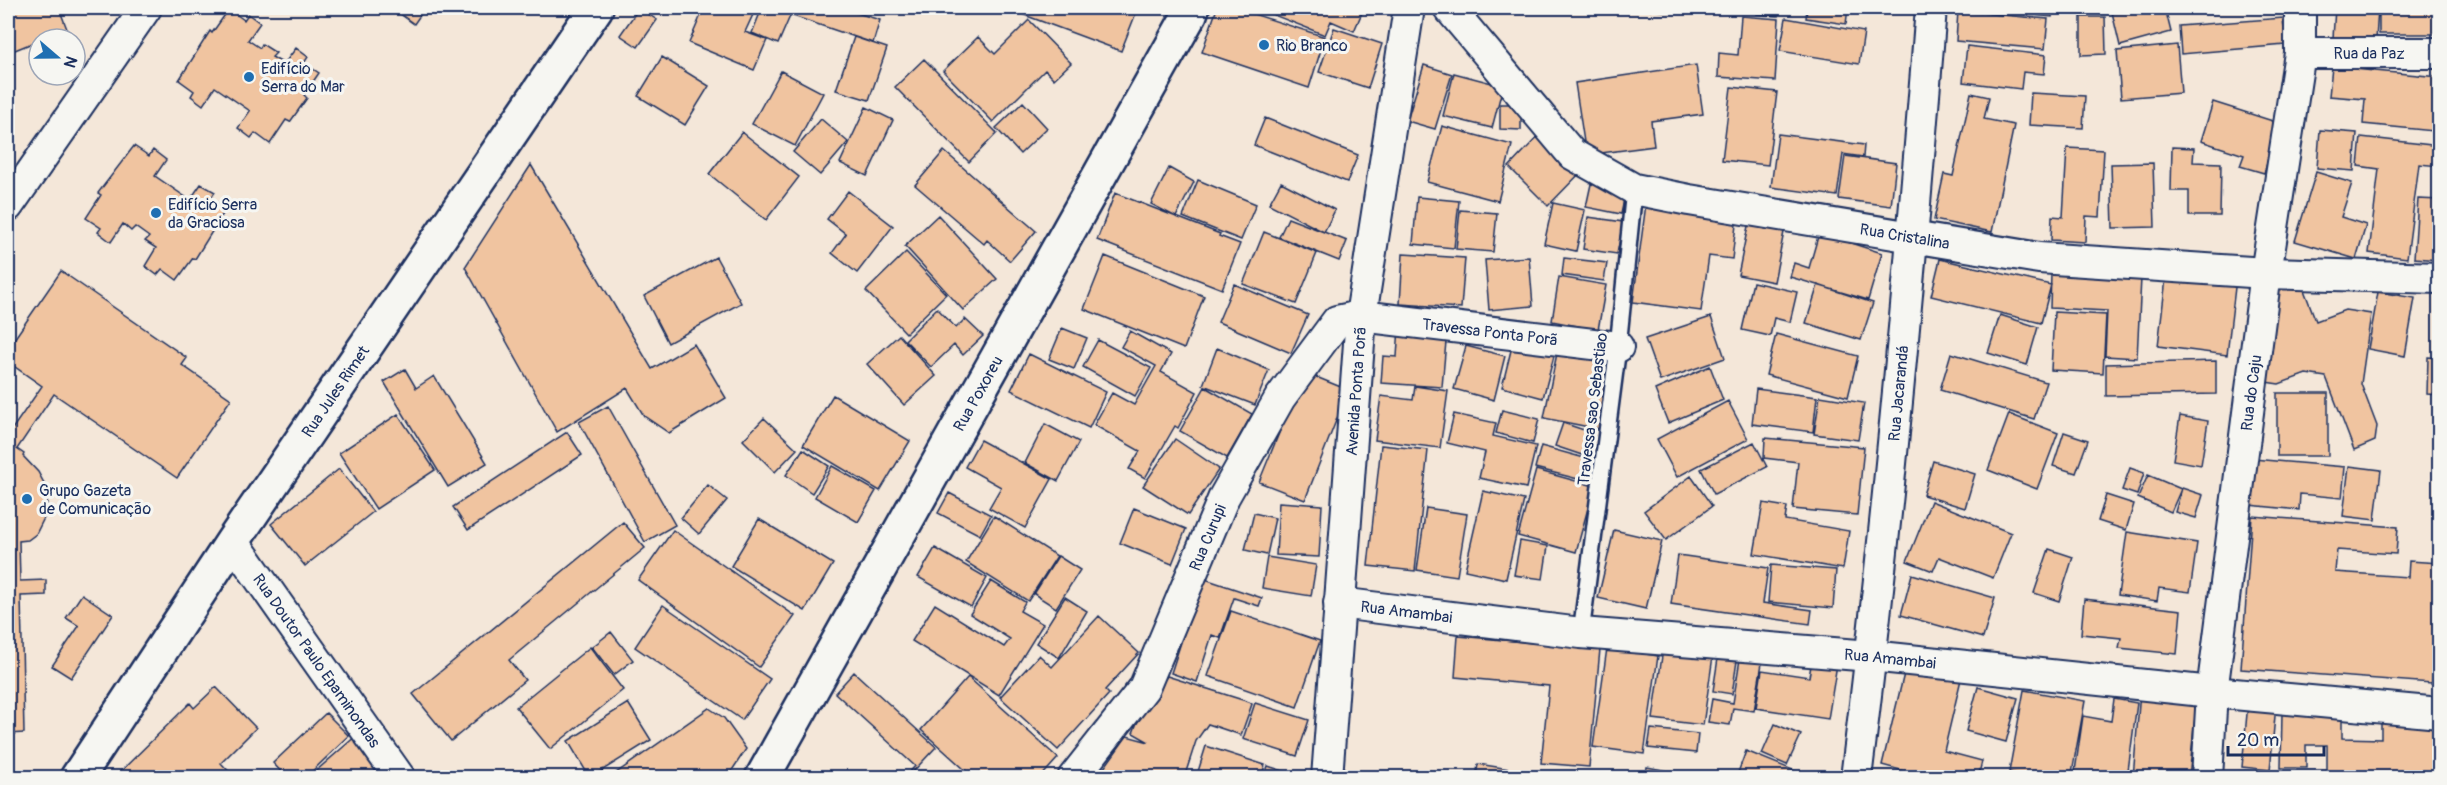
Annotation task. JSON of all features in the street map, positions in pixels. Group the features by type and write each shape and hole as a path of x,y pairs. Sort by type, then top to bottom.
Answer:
{"street":[{"path":"8,206 123,21 146,8"},
{"name":"Rua Jules Rimet","path":"77,777 233,541 596,8"},
{"name":"Rua Poxoreu","path":"762,777 1179,35 1192,8"},
{"name":"Avenida Ponta Porã","path":"1327,777 1361,316 1409,8"},
{"name":"Rua Cristalina","path":"1449,8 1572,154 1634,189 2039,258 2266,273 2439,278"},
{"name":"Rua Jacarandá","path":"1856,777 1871,656 1913,238 1931,8"},
{"name":"Rua do Caju","path":"2207,777 2212,692 2266,273 2300,53 2300,8"},
{"name":"Rua da Paz","path":"2300,53 2439,53"},
{"name":"Travessa Ponta Porã","path":"1361,316 1618,347"},
{"name":"Rua Curupi","path":"1073,777 1144,687 1224,497 1280,398 1337,321 1361,316"},
{"name":"Rua Doutor Paulo Epaminondas","path":"233,541 400,777"},
{"name":"Rua Amambai","path":"1339,603 1581,633 1871,656 2439,713"}],"lane":[{"name":"Travessa sao Sebastiao","path":"1581,633 1618,347 1634,189"}],"building":[{"path":"8,8 59,8 66,27 27,27 27,45 10,52"},
{"path":"385,8 425,8 414,24 396,11 394,14"},
{"path":"639,8 657,20 638,47 620,35"},
{"path":"704,8 756,8 745,32 767,40 754,70 689,43"},
{"path":"762,8 776,8 791,14 778,44 752,33"},
{"path":"796,8 841,8 880,20 873,43 793,16"},
{"path":"1021,8 1138,8 1121,51 1019,13"},
{"name":"Rio Branco","path":"1217,8 1235,8 1325,37 1309,88 1202,52"},
{"path":"1256,8 1364,8 1354,31 1331,21 1325,35"},
{"path":"1633,8 1695,8 1694,14"},
{"path":"1758,8 1778,8 1778,16 1757,14"},
{"path":"1807,8 1848,8 1846,24 1806,18"},
{"path":"1969,8 2053,8 2052,17"},
{"path":"2111,8 2165,8 2171,32 2120,46"},
{"path":"2335,8 2378,8 2376,40 2333,38"},
{"path":"2379,8 2440,8 2440,34 2379,34"},
{"name":"Edifício Serra do Mar","path":"229,9 244,20 248,14 260,23 248,40 260,48 262,44 276,53 272,57 284,64 296,48 308,57 304,63 319,73 304,95 307,98 290,122 286,120 270,144 255,133 251,138 238,128 250,111 215,87 203,105 191,96 194,91 179,80 210,31 212,33"},
{"path":"1958,11 2048,19 2045,49 1956,41"},
{"path":"1741,16 1779,19 1775,81 1718,77 1719,53 1738,55"},
{"path":"2081,17 2105,17 2106,54 2081,55"},
{"path":"1786,18 1864,32 1859,64 1780,51"},
{"path":"2283,18 2285,45 2181,54 2179,26"},
{"path":"1029,20 1071,63 1054,79 1045,70 993,122 943,71 978,37 995,54"},
{"path":"1334,28 1382,44 1368,88 1319,72"},
{"path":"854,37 887,48 869,100 836,90"},
{"path":"2177,45 2181,93 2121,98 2117,51"},
{"path":"1967,46 2046,55 2044,74 2023,72 2021,89 1963,82"},
{"path":"662,57 709,86 685,125 638,96"},
{"path":"924,59 997,133 969,162 895,87"},
{"path":"1424,65 1452,74 1435,129 1407,121"},
{"path":"1696,65 1703,114 1651,121 1654,146 1586,155 1575,83"},
{"path":"2332,67 2439,77 2434,131 2363,124 2365,99 2329,96"},
{"path":"781,71 823,93 795,146 752,124"},
{"path":"1454,73 1503,86 1492,128 1443,116"},
{"path":"1731,87 1777,92 1768,165 1722,160"},
{"path":"1971,93 1989,97 1984,119 2014,125 1992,232 1934,220 1944,174 1953,176"},
{"path":"2031,93 2085,96 2083,128 2029,125"},
{"path":"1023,102 1047,128 1020,154 996,128"},
{"path":"2213,102 2279,123 2264,173 2240,166 2244,155 2201,141"},
{"path":"1500,104 1521,104 1521,130 1500,129"},
{"path":"866,107 893,120 867,176 840,163"},
{"path":"1265,118 1358,155 1347,182 1254,145"},
{"path":"821,119 848,142 820,175 793,152"},
{"path":"1442,126 1512,145 1498,201 1427,182"},
{"path":"2320,130 2357,133 2354,171 2317,168"},
{"path":"1543,131 1583,170 1548,206 1509,167"},
{"path":"742,132 799,177 766,220 709,174"},
{"path":"1778,134 1864,145 1863,157 1843,154 1837,196 1771,187"},
{"path":"2361,137 2440,146 2440,166 2419,164 2407,258 2369,253 2379,169 2358,166"},
{"name":"Edifício Serra da Graciosa","path":"134,146 149,156 153,150 166,160 155,176 190,200 201,184 215,192 211,198 226,209 195,259 193,258 177,280 162,269 157,275 145,266 156,248 145,241 149,237 135,227 131,231 123,224 111,242 98,232 101,228 86,218 101,195 98,193"},
{"path":"2172,147 2194,148 2193,162 2221,163 2220,216 2189,216 2189,191 2171,191"},
{"path":"2067,148 2104,150 2100,217 2086,216 2085,242 2051,240 2052,216 2063,217"},
{"path":"944,151 1036,231 1010,261 987,240 984,244 915,185"},
{"path":"1845,156 1896,163 1891,206 1839,199"},
{"path":"2153,163 2155,227 2113,228 2111,164"},
{"path":"531,165 652,369 694,344 726,398 669,433 644,416 627,388 557,432 465,267"},
{"path":"1169,168 1194,182 1176,217 1151,204"},
{"path":"2316,172 2352,183 2341,217 2366,225 2356,259 2295,241"},
{"path":"1198,180 1256,204 1241,240 1183,217"},
{"path":"1281,182 1335,210 1324,232 1269,204"},
{"path":"1591,184 1626,191 1621,214 1586,207"},
{"path":"848,191 893,226 857,273 832,253 846,234 827,219"},
{"path":"1115,193 1240,244 1222,289 1097,240"},
{"path":"1417,197 1459,201 1454,248 1413,244"},
{"path":"2418,199 2440,200 2440,260 2414,258"},
{"path":"1553,203 1585,210 1576,251 1544,244"},
{"path":"1646,204 1737,216 1732,259 1709,256 1701,311 1633,302"},
{"path":"1460,210 1497,213 1493,252 1456,249"},
{"path":"938,215 997,279 963,310 905,246"},
{"path":"1588,217 1623,222 1617,254 1583,249"},
{"path":"1288,218 1347,241 1339,261 1279,237"},
{"path":"1749,221 1785,227 1774,282 1738,275"},
{"path":"1264,232 1317,253 1296,304 1243,284"},
{"path":"1819,233 1882,253 1868,300 1790,277 1794,263 1809,268"},
{"path":"906,252 946,294 906,333 866,291"},
{"path":"1403,254 1465,258 1461,308 1400,304"},
{"path":"1105,256 1204,296 1184,349 1084,309"},
{"path":"716,257 741,303 668,343 644,296"},
{"path":"1529,257 1533,306 1489,310 1485,260"},
{"path":"1564,258 1607,263 1604,281 1562,275"},
{"path":"1940,259 2051,285 2041,323 1931,296"},
{"path":"2167,270 2236,279 2227,355 2158,346"},
{"name":"Grupo Gazeta de Comunicação","path":"61,271 187,358 182,365 231,399 177,478 54,394 17,449 38,472 45,485 47,505 45,516 36,534 28,540 19,541 20,581 46,580 46,595 21,596 24,733 8,734 8,435 42,386 8,362 8,348"},
{"path":"2051,274 2141,278 2137,358 2105,356 2107,311 2050,308"},
{"path":"1559,277 1606,285 1598,330 1552,321"},
{"path":"1753,282 1797,292 1790,322 1774,318 1770,336 1742,330"},
{"path":"1234,284 1308,315 1291,353 1218,322"},
{"path":"1818,285 1873,303 1861,340 1806,323"},
{"path":"2274,286 2304,290 2316,321 2345,310 2371,314 2361,384 2377,426 2375,441 2354,450 2326,377 2306,374 2279,384 2259,381"},
{"path":"2378,292 2415,298 2405,356 2368,349"},
{"path":"937,308 956,328 965,319 983,336 963,355 954,345 931,367 905,340"},
{"path":"2054,312 2106,315 2103,373 2051,370"},
{"path":"2000,315 2038,327 2027,365 1988,353"},
{"path":"1711,317 1725,358 1660,381 1645,339"},
{"path":"1399,327 1447,330 1442,387 1381,383 1383,356 1397,357"},
{"path":"1062,328 1087,338 1074,369 1049,359"},
{"path":"1130,331 1171,354 1161,372 1197,392 1178,428 1175,426 1145,478 1129,469 1140,451 1094,425 1112,393 1134,405 1156,366 1121,347"},
{"path":"1776,334 1858,356 1848,397 1766,375"},
{"path":"899,335 936,376 904,405 867,364"},
{"path":"1098,340 1151,368 1135,396 1083,367"},
{"path":"1513,342 1555,352 1543,398 1502,387"},
{"path":"1466,346 1505,356 1494,400 1454,389"},
{"path":"1217,348 1269,370 1255,405 1203,385"},
{"path":"1558,348 1613,359 1599,429 1544,418"},
{"path":"1951,353 2046,382 2034,419 1940,390"},
{"path":"1029,354 1106,392 1089,428 1011,390"},
{"path":"2428,357 2440,358 2440,395 2427,394"},
{"path":"2216,361 2216,394 2106,396 2106,364"},
{"path":"1710,366 1723,400 1668,423 1655,390"},
{"path":"405,369 416,388 434,376 487,463 448,487 384,382"},
{"path":"1304,372 1348,390 1305,500 1259,482"},
{"path":"1415,386 1448,391 1440,448 1375,440 1381,396 1413,400"},
{"path":"1205,387 1252,414 1227,458 1180,431"},
{"path":"1756,389 1817,397 1813,432 1752,424"},
{"path":"2277,393 2328,393 2328,456 2277,456"},
{"path":"833,395 910,441 880,491 803,445"},
{"path":"1820,396 1864,403 1858,440 1814,434"},
{"path":"1728,401 1748,439 1677,477 1657,439"},
{"path":"608,406 675,525 645,542 579,422"},
{"path":"1502,410 1539,419 1533,443 1496,433"},
{"path":"398,414 435,470 376,509 339,453"},
{"path":"1454,414 1496,423 1493,436 1536,446 1526,488 1479,478 1485,452 1447,443"},
{"path":"2009,414 2058,433 2037,489 1988,470"},
{"path":"2180,416 2208,421 2201,465 2173,460"},
{"path":"764,418 797,449 775,472 743,440"},
{"path":"1563,423 1590,432 1582,455 1555,446"},
{"path":"1045,424 1079,442 1058,481 1025,463"},
{"path":"567,432 582,455 468,530 453,507"},
{"path":"2064,432 2088,440 2076,473 2053,466"},
{"path":"1765,438 1864,447 1857,515 1793,509 1798,462 1764,458"},
{"path":"1175,439 1219,469 1188,515 1143,486"},
{"path":"980,440 1052,479 1025,528 989,508 1001,487 965,467"},
{"path":"1754,442 1767,467 1714,494 1701,469"},
{"path":"1381,445 1428,450 1415,571 1368,566"},
{"path":"1541,446 1588,459 1582,480 1535,468"},
{"path":"803,449 829,466 812,493 786,475"},
{"path":"2253,459 2345,467 2342,498 2300,494 2299,510 2249,505"},
{"path":"1933,461 1975,474 1965,508 1923,495"},
{"path":"832,466 876,491 858,522 815,497"},
{"path":"2349,466 2381,470 2375,520 2343,516"},
{"path":"2130,468 2144,473 2137,495 2122,490"},
{"path":"339,469 373,512 305,566 271,524"},
{"path":"1536,470 1594,486 1576,552 1518,536"},
{"path":"2148,475 2181,489 2171,512 2138,498"},
{"path":"1691,476 1712,506 1666,540 1644,511"},
{"path":"708,485 727,500 699,534 681,518"},
{"path":"2182,488 2203,495 2196,518 2175,512"},
{"path":"1483,491 1524,500 1506,579 1465,570"},
{"path":"949,493 991,515 980,535 938,513"},
{"path":"2106,495 2134,504 2126,530 2098,521"},
{"path":"1931,501 2011,533 1993,578 1939,557 1933,571 1907,561"},
{"path":"1279,502 1322,505 1319,557 1276,555"},
{"path":"1763,503 1787,507 1785,520 1849,531 1843,569 1754,554"},
{"path":"1134,508 1186,529 1172,564 1120,543"},
{"path":"1426,508 1467,514 1457,576 1417,570"},
{"path":"1254,513 1275,518 1267,555 1245,550"},
{"path":"994,516 1057,556 1028,601 966,562"},
{"path":"2252,516 2398,527 2396,554 2337,550 2335,572 2408,577 2409,561 2440,563 2432,683 2241,669"},
{"path":"759,519 833,564 805,611 731,566"},
{"path":"623,522 645,548 509,660 525,680 451,741 413,694"},
{"path":"673,530 795,616 759,667 638,580"},
{"path":"1614,530 1662,541 1646,609 1598,598"},
{"path":"2127,532 2197,543 2190,592 2159,588 2157,601 2118,595"},
{"path":"1520,541 1548,546 1543,579 1514,575"},
{"path":"935,548 987,578 971,607 918,577"},
{"path":"2049,549 2073,557 2059,601 2034,593"},
{"path":"1678,555 1768,568 1763,603 1812,610 1810,624 1671,604"},
{"path":"1058,556 1080,570 1056,608 1034,594"},
{"path":"1267,557 1316,565 1311,596 1262,588"},
{"path":"1771,565 1836,570 1833,608 1768,602"},
{"path":"1912,574 1995,598 1983,638 1901,615"},
{"path":"1202,578 1262,598 1259,606 1234,598 1220,638 1212,635 1197,682 1171,673"},
{"path":"991,581 1025,602 1020,611 1043,624 999,695 912,641 935,604 1004,647 1010,639 970,614"},
{"path":"82,594 113,615 71,678 52,666 79,626 66,618"},
{"path":"1065,597 1087,611 1059,658 1036,643"},
{"path":"2084,599 2181,610 2177,654 2119,648 2121,638 2081,634"},
{"path":"663,605 770,679 742,720 635,647"},
{"path":"1231,611 1320,641 1297,707 1208,676"},
{"path":"1099,616 1139,653 1105,690 1109,694 1058,750 1000,697 1039,655 1052,667"},
{"path":"611,632 633,660 614,675 592,647"},
{"path":"1458,636 1600,649 1589,767 1541,763 1549,686 1455,677"},
{"path":"590,647 623,690 550,749 516,707"},
{"path":"1607,648 1658,656 1644,754 1593,747"},
{"path":"1663,649 1713,656 1703,725 1653,719"},
{"path":"1719,652 1738,654 1732,694 1713,691"},
{"path":"1813,654 1838,658 1828,719 1756,708 1762,670 1809,677"},
{"path":"1740,659 1762,663 1754,711 1733,708 1730,725 1708,722 1712,699 1733,703"},
{"path":"1907,661 1962,675 1944,751 1982,761 1978,778 1929,778 1882,765"},
{"path":"854,672 936,747 909,776 907,775 915,766 835,693"},
{"path":"1167,676 1252,704 1241,735 1208,724 1196,741 1184,778 1103,778 1099,775 1127,736 1149,742 1133,733 1140,715"},
{"path":"968,677 1058,758 1040,778 974,778 921,730"},
{"path":"216,687 256,728 221,763 235,778 114,778 190,703 194,708"},
{"path":"1978,687 2018,698 2006,742 1966,731"},
{"path":"2024,690 2085,701 2071,778 2038,778 2009,772"},
{"path":"2140,692 2197,696 2189,778 2133,778"},
{"path":"2114,699 2137,703 2127,778 2074,778 2083,716 2111,721"},
{"path":"628,703 651,740 590,778 568,741"},
{"path":"1255,703 1309,720 1297,756 1243,739"},
{"path":"2248,703 2276,705 2270,770 2242,767"},
{"path":"709,708 724,718 746,749 727,778 609,778"},
{"path":"2282,712 2342,712 2342,738 2381,739 2381,719 2439,720 2438,778 2327,777 2327,745 2306,745 2306,768 2281,768"},
{"path":"326,713 349,736 305,778 287,778 273,763"},
{"path":"1775,724 1801,735 1787,765 1762,754"},
{"path":"1651,729 1698,734 1696,753 1648,748"},
{"path":"357,735 384,767 371,778 308,778"},
{"path":"1206,746 1265,765 1261,778 1196,778"},
{"path":"1746,751 1812,778 1736,778"},
{"path":"1478,764 1566,778 1476,778"},
{"path":"1268,766 1298,776 1297,778 1264,778"},
{"path":"1647,767 1690,775 1690,778 1645,778"},
{"path":"2244,771 2276,774 2275,778 2244,778"}],"place":[{"name":"Rio Branco","path":"1264,45"},
{"name":"Edifício Serra do Mar","path":"249,77"},
{"name":"Edifício Serra da Graciosa","path":"156,213"},
{"name":"Grupo Gazeta de Comunicação","path":"27,499"}]}
